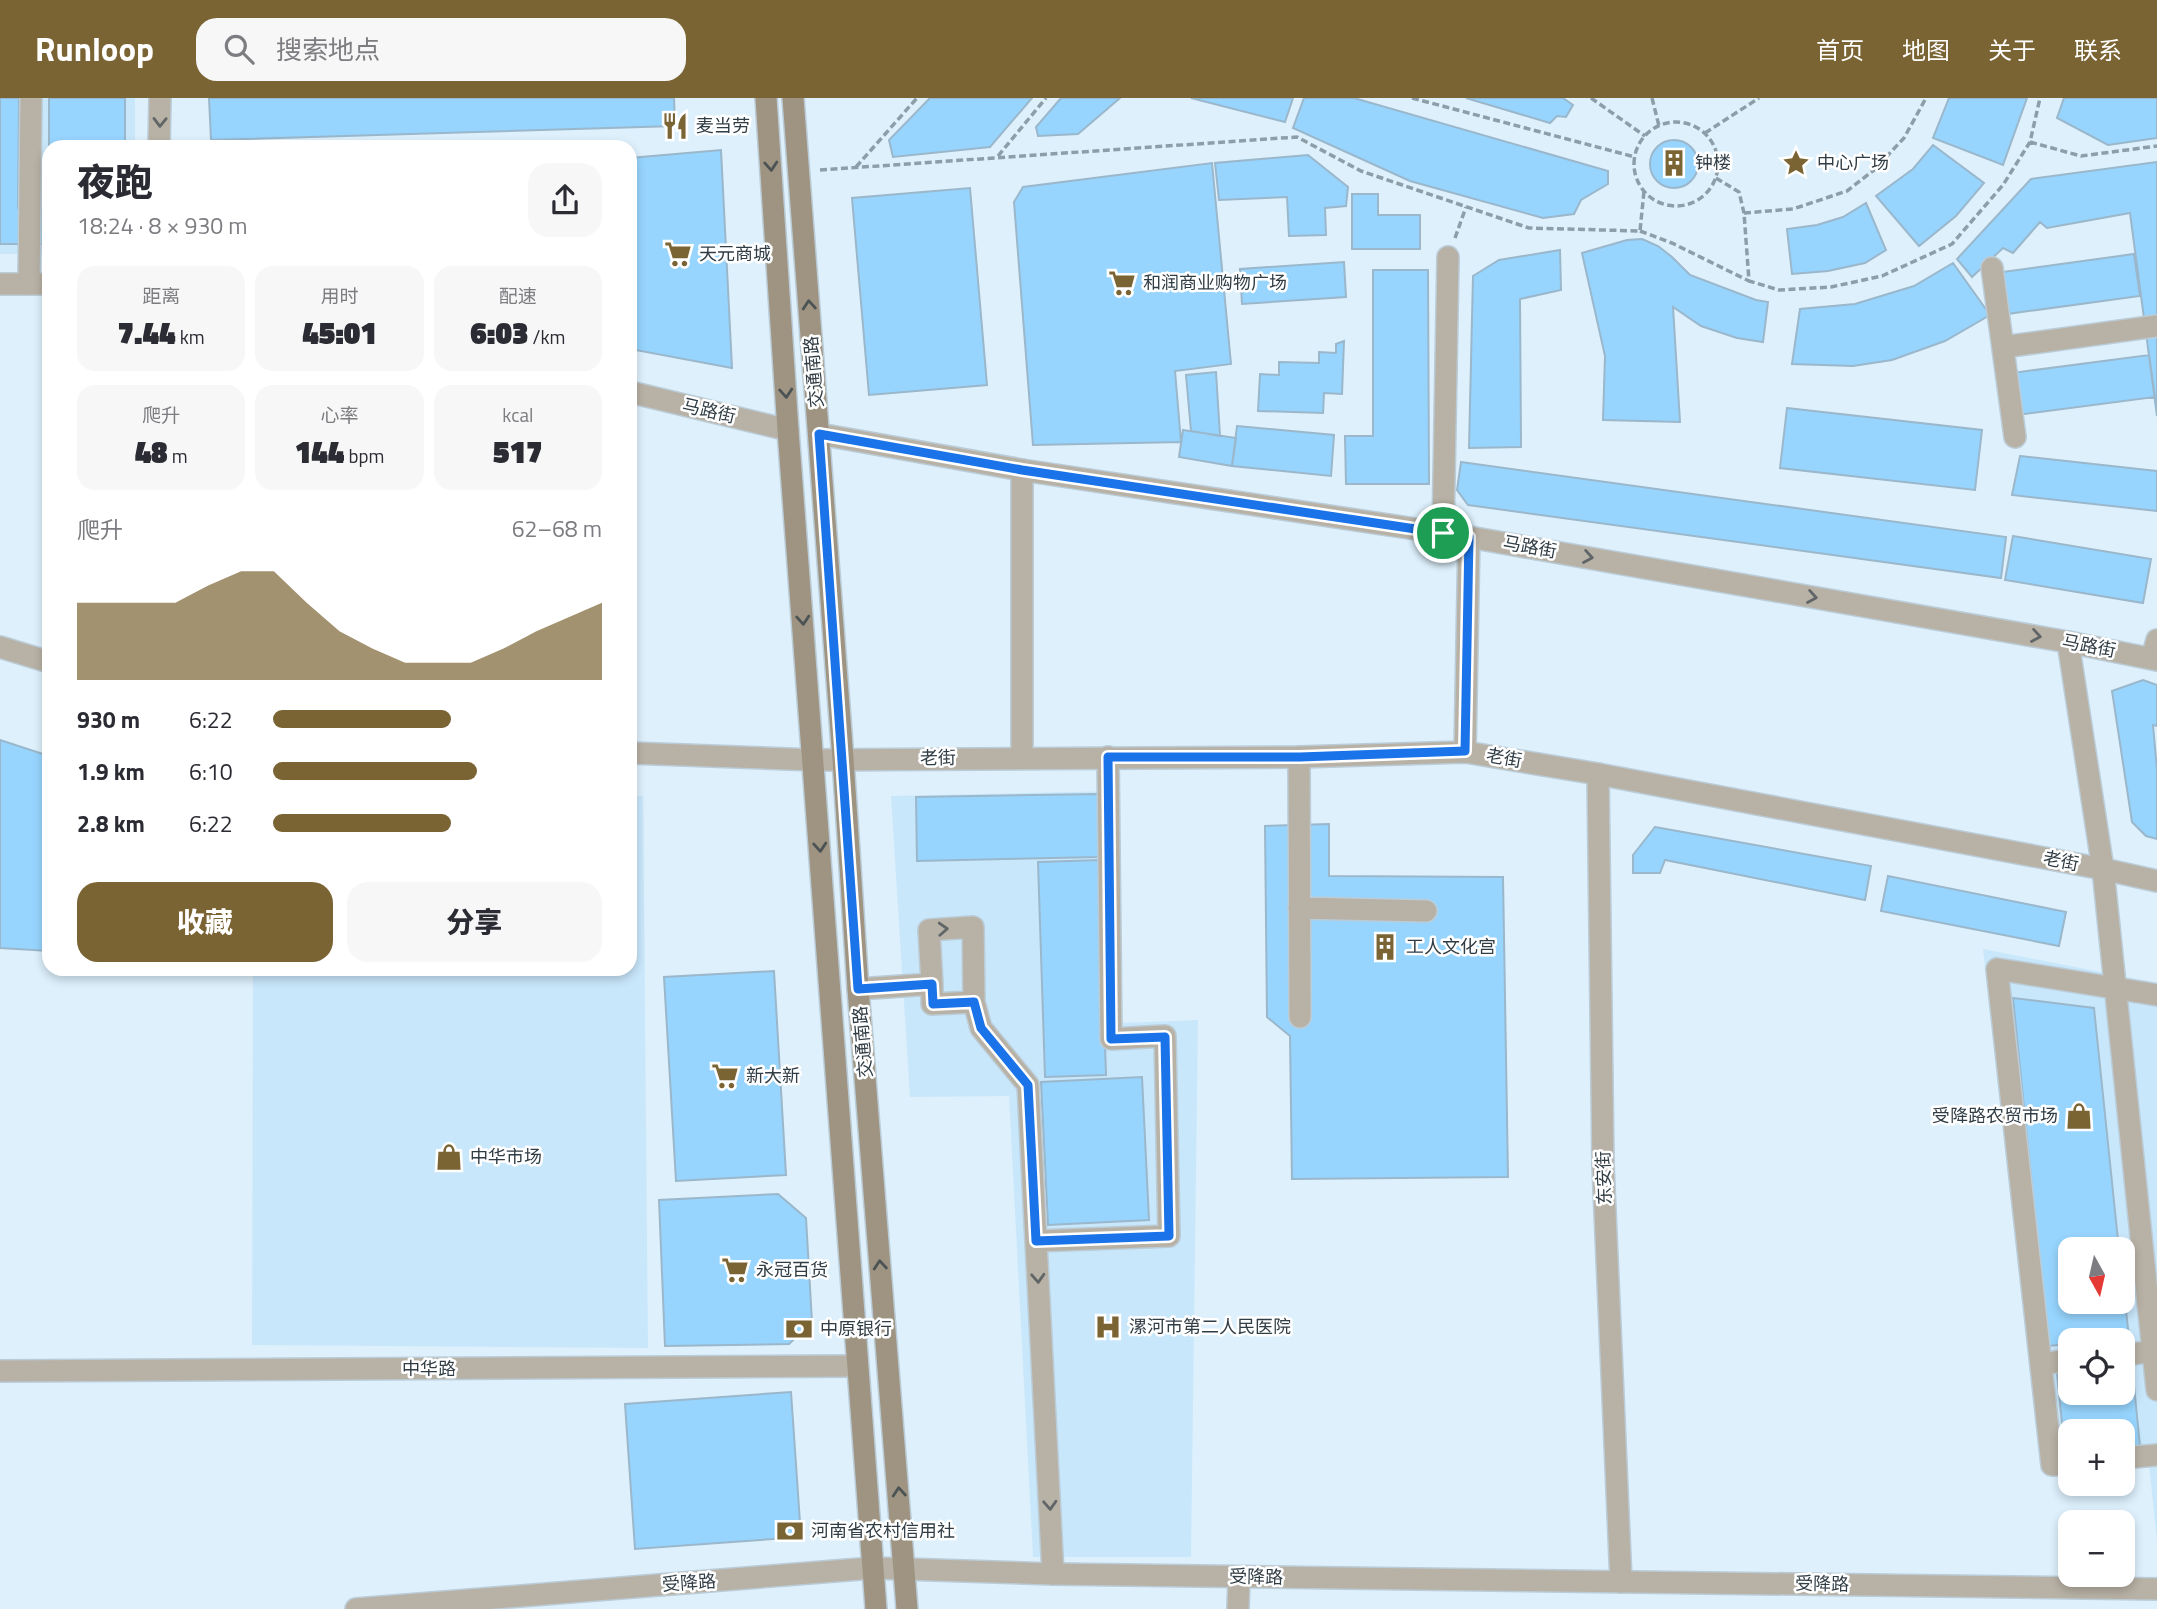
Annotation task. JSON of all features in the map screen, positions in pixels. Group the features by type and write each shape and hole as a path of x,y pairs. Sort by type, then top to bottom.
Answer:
{"main road":[{"name":"交通南路","path":"766,98 876,1609"},
{"name":"交通南路","path":"793,98 844,759 858,989 907,1609"}],"street":[{"path":"0,284 39,284 31,98"},
{"path":"159,140 160,98"},
{"path":"1443,533 1448,257"},
{"path":"1992,268 2015,437"},
{"path":"2003,347 2157,326"},
{"name":"马路街","path":"637,394 788,429"},
{"name":"马路街","path":"819,434 1022,470 1469,537 2068,642 2155,653"},
{"path":"1022,470 1022,757"},
{"path":"1465,751 1469,537"},
{"path":"2068,642 2103,869 2157,1390"},
{"path":"0,647 42,660"},
{"name":"老街","path":"637,753 814,760 1300,757 1465,751 2157,881"},
{"path":"1036,1241 1169,1236 1165,1037 1111,1039 1108,757"},
{"path":"1300,757 1300,1017"},
{"name":"东安街","path":"1598,774 1603,1165 1621,1582"},
{"path":"1299,908 1426,911"},
{"path":"974,1002 933,1004 929,930 973,927 974,1002 981,1028 1028,1085 1053,1574"},
{"path":"2058,1465 2052,1465 1997,969 2157,995"},
{"path":"858,989 932,984"},
{"path":"2135,1353 2155,1351"},
{"path":"2041,1364 2058,1362"},
{"name":"中华路","path":"0,1371 857,1366"},
{"path":"2135,1457 2157,1455"},
{"name":"受降路","path":"356,1609 873,1569 1239,1577 2157,1588"},
{"path":"1238,1609 1239,1577"}],"path":[{"path":"856,167 917,98"},
{"path":"997,157 1046,98"},
{"path":"1412,98 1635,157"},
{"path":"1591,98 1645,136"},
{"path":"1652,98 1659,126"},
{"path":"1705,133 1759,98"},
{"path":"1744,214 1793,209 1847,191 1874,170 1904,138 1926,98"},
{"path":"798,171 1297,137 1361,171 1530,228 1640,232 1672,243 1749,281 1779,290 1831,287 1882,276 1952,244 2003,185 2030,142 2040,98"},
{"path":"1671,122 1695,126 1713,143 1717,154 1716,178 1710,189 1690,204 1665,205 1653,200 1637,181 1635,157 1638,145 1659,126 1671,122"},
{"path":"2030,142 2081,156 2157,146"},
{"path":"1716,178 1739,192 1744,214 1749,281"},
{"path":"1640,232 1644,191"},
{"path":"1448,257 1466,207"}],"shaded area":[{"path":"0,98 135,98 135,140 42,140 42,254 0,254"},
{"name":"漯河市第二人民医院","path":"1116,791 1121,1023 1198,1020 1191,1557 1033,1557 1009,1096 910,1097 891,796"},
{"name":"中华市场","path":"637,796 643,796 648,1348 252,1345 253,976 637,976"},
{"name":"受降路农贸市场","path":"1983,949 2157,983 2157,1540 2149,1464 2135,1465 2135,1419 2058,1419 2058,1471 2041,1472"}],"building":[{"path":"0,98 19,98 18,208 42,208 42,244 0,244"},
{"path":"49,98 125,98 125,140 49,140"},
{"path":"209,98 674,98 675,126 211,140"},
{"path":"930,98 1032,98 990,147 893,157 889,140"},
{"path":"1061,98 1120,98 1078,134 1038,136 1036,127"},
{"path":"1191,98 1293,98 1285,122"},
{"path":"1304,98 1354,98 1608,171 1608,184 1581,200 1574,214 1543,218 1410,181 1293,128"},
{"path":"1466,98 1563,98 1573,105 1566,117 1557,116 1550,123"},
{"path":"1949,98 2027,98 2003,165 1933,138"},
{"path":"2064,98 2157,98 2157,138 2108,145 2057,118"},
{"name":"钟楼","path":"1674,140 1691,147 1698,164 1691,181 1674,188 1657,181 1650,164 1657,147"},
{"path":"1933,145 1984,183 1956,216 1919,246 1876,196 1913,169"},
{"name":"天元商城","path":"721,150 732,368 637,350 637,157"},
{"path":"1308,155 1348,187 1346,206 1325,208 1326,235 1289,236 1287,197 1219,200 1215,163"},
{"path":"2157,162 2157,416 2130,213 2047,228 2040,222 2013,253 2003,248 1972,277 1957,259 2031,179"},
{"name":"和润商业购物广场","path":"1212,163 1231,364 1175,371 1181,442 1033,445 1014,202 1023,187"},
{"path":"970,188 987,385 869,395 852,198"},
{"path":"1352,194 1378,194 1378,215 1420,215 1420,249 1352,249"},
{"path":"1866,203 1886,250 1865,263 1828,271 1792,274 1787,229 1817,225 1843,217"},
{"path":"1642,239 1658,246 1690,275 1768,302 1763,342 1737,338 1701,326 1673,307 1680,422 1603,420 1605,356 1582,253 1627,240"},
{"path":"1560,250 1561,290 1520,299 1521,447 1469,448 1473,276 1499,260"},
{"path":"2134,254 2140,296 2007,314 2002,272"},
{"path":"1344,262 1346,297 1242,304 1240,269"},
{"path":"1953,263 1990,315 1945,341 1892,360 1853,366 1792,364 1800,309 1855,304 1914,286"},
{"path":"1373,270 1428,270 1429,484 1346,484 1345,436 1373,436"},
{"path":"1344,341 1342,394 1324,393 1323,413 1258,411 1260,374 1279,375 1279,362 1319,363 1319,352 1336,353 1336,344"},
{"path":"2149,355 2155,397 2017,415 2012,373"},
{"path":"1216,372 1220,436 1191,431 1186,375"},
{"path":"1787,408 1982,430 1975,490 1780,468"},
{"path":"1237,426 1334,435 1331,476 1232,466"},
{"path":"1183,430 1236,438 1232,466 1179,457"},
{"path":"2020,456 2157,471 2157,511 2012,495"},
{"path":"1461,462 2006,537 2001,578 1468,505 1457,490"},
{"path":"2013,536 2151,559 2143,603 2005,580"},
{"path":"2143,680 2157,685 2157,726 2153,725 2157,770 2157,839 2146,836 2132,822 2112,691"},
{"path":"0,740 42,754 42,951 0,948"},
{"path":"1098,794 1099,857 917,861 916,797"},
{"name":"工人文化宫","path":"1329,824 1329,876 1503,877 1508,1177 1292,1179 1290,1036 1267,1017 1265,826"},
{"path":"1655,827 1871,866 1865,900 1665,860 1660,873 1633,873 1633,855"},
{"path":"1099,860 1106,1075 1045,1077 1038,862"},
{"path":"1888,876 2066,912 2059,946 1881,911"},
{"name":"新大新","path":"774,971 786,1175 676,1181 664,977"},
{"path":"2013,998 2094,1008 2118,1237 2058,1237 2058,1314 2126,1314 2128,1328 2058,1328 2058,1345 2048,1346"},
{"path":"1142,1077 1149,1220 1048,1225 1041,1082"},
{"name":"永冠百货","path":"778,1194 806,1218 812,1322 789,1344 665,1346 659,1200"},
{"path":"791,1392 801,1537 635,1549 625,1404"},
{"path":"2135,1396 2140,1446 2135,1447 2135,1419 2062,1419 2060,1405 2135,1405"}],"place":[{"name":"麦当劳","path":"675,126"},
{"name":"钟楼","path":"1674,163"},
{"name":"中心广场","path":"1796,163"},
{"name":"天元商城","path":"678,254"},
{"name":"和润商业购物广场","path":"1122,283"},
{"name":"工人文化宫","path":"1385,947"},
{"name":"新大新","path":"725,1076"},
{"name":"受降路农贸市场","path":"2079,1116"},
{"name":"中华市场","path":"449,1157"},
{"name":"永冠百货","path":"735,1270"},
{"name":"漯河市第二人民医院","path":"1108,1327"},
{"name":"中原银行","path":"799,1329"},
{"name":"河南省农村信用社","path":"790,1531"}],"route":[{"path":"819,434 1022,470 1443,533 1469,537 1465,751 1300,757 1108,757 1111,1039 1165,1037 1169,1236 1036,1241 1028,1085 981,1028 974,1002 933,1004 932,984 858,989 844,759 819,434"}]}
